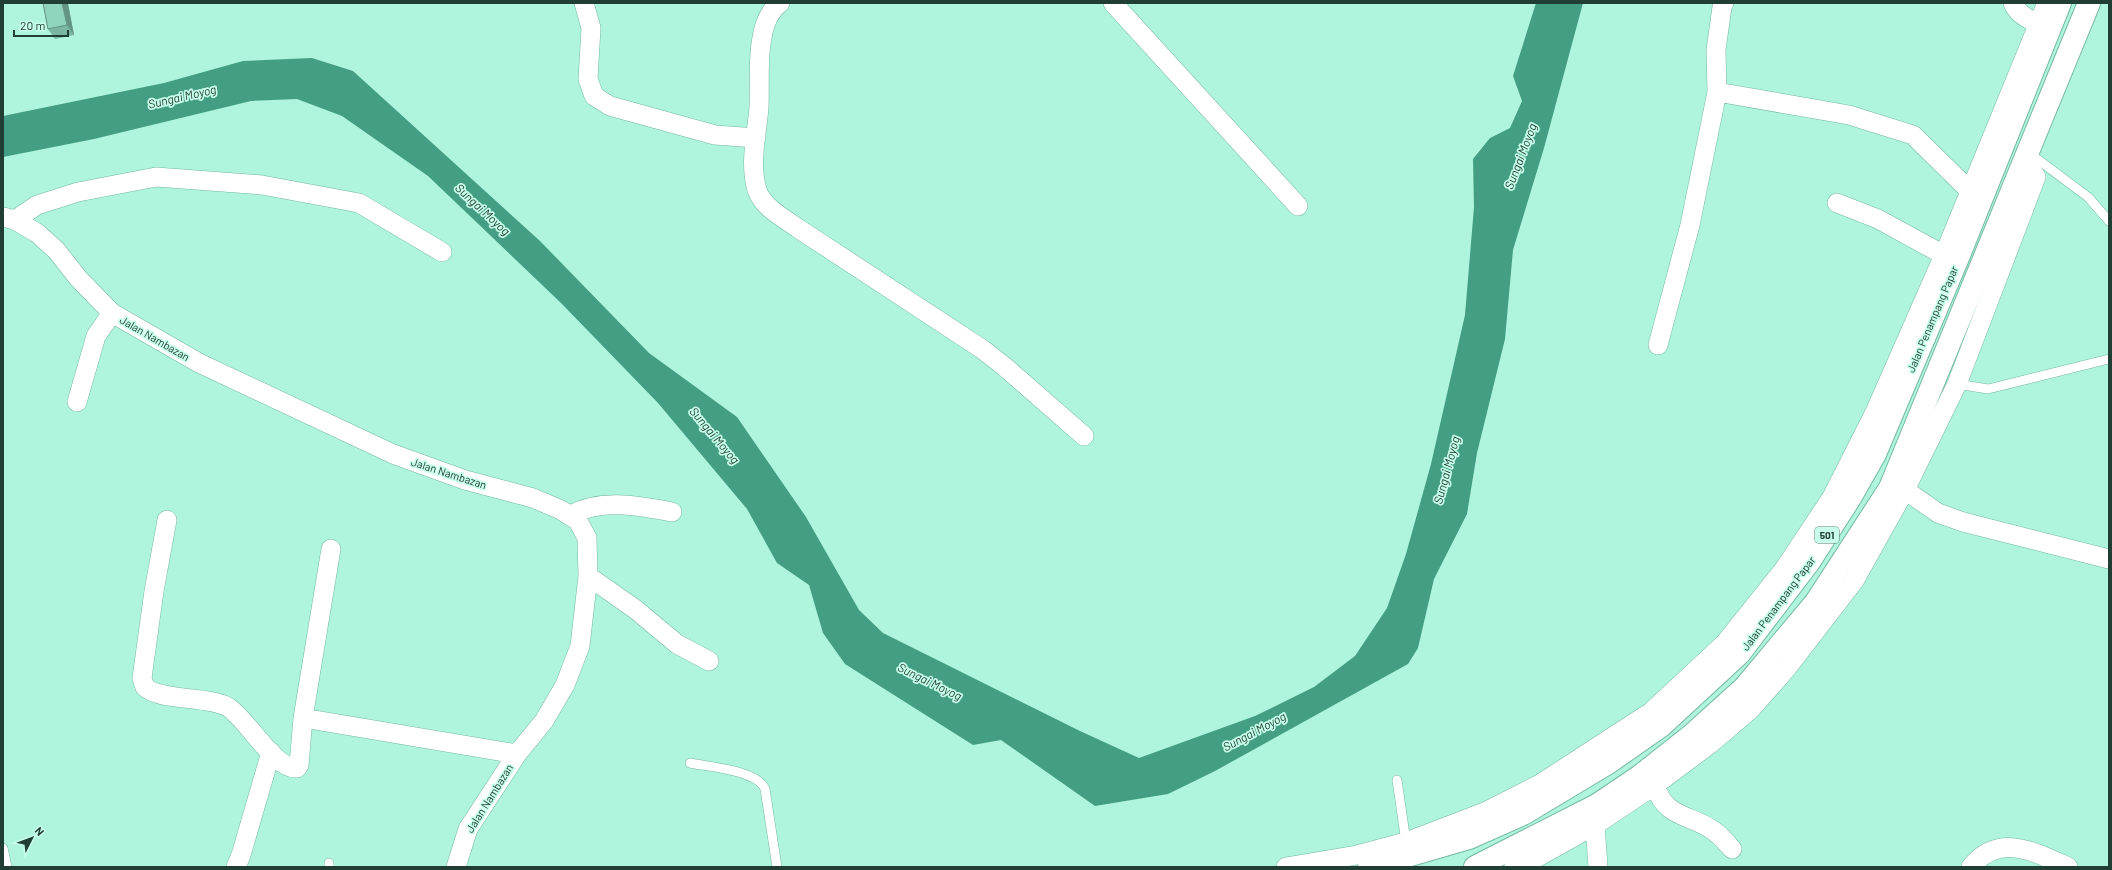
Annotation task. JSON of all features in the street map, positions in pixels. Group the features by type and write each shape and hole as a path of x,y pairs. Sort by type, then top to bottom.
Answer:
{"main road":[{"name":"Jalan Penampang Papar","path":"1369,867 1468,838 1523,814 1608,764 1661,726 1739,654 1809,562 1850,498 1875,454 1957,260 2060,3"},
{"name":"501","path":"1475,867 1596,805 1640,776 1692,735 1744,688 1816,602 1890,488 2089,3"},
{"path":"2080,26 2100,3"}],"street":[{"path":"584,3 591,28 588,79 594,96 610,106 715,135 756,138"},
{"path":"780,3 768,15 764,26 760,58 754,156 757,190 769,208 920,310 982,349 1084,436"},
{"path":"1113,3 1298,206"},
{"path":"1658,345 1690,225 1717,92 1716,50 1722,7 1724,3"},
{"path":"2013,3 2015,8 2022,14 2039,25"},
{"path":"1286,867 1357,855 1406,842 1487,811 1546,780 1651,712 1725,643 1784,568 1832,497 1875,412 1944,255 2047,3"},
{"path":"1717,92 1849,116 1913,135 1970,191"},
{"path":"1514,867 1536,858 1595,825 1710,744 1751,709 1787,668 1854,580 1904,490 1957,384 2036,177 2027,157"},
{"path":"9,218 37,205 78,192 156,177 254,184 359,203 442,252"},
{"path":"1837,203 1878,219 1944,255"},
{"name":"Jalan Nambazan","path":"9,218 38,234 56,250 78,278 112,313 199,364 393,454 465,480 533,498 570,515 578,521 587,538 588,576 580,646 566,685 544,720 517,754 468,829 456,867"},
{"path":"77,402 96,336 112,313"},
{"path":"1904,490 1938,513 1963,522 2109,559"},
{"path":"570,515 580,510 598,506 630,505 672,512"},
{"path":"167,520 154,591 142,678 146,687 157,693 222,704 237,714 271,752 287,766 297,768 300,761 303,718 331,549"},
{"path":"588,576 635,609 677,644 709,661"},
{"path":"303,718 517,754"},
{"path":"236,867 241,855 271,752"},
{"path":"1655,784 1659,797 1667,806 1680,815 1714,831 1732,849"},
{"path":"1595,825 1598,867"},
{"path":"1971,867 1982,856 1997,848 2011,846 2036,853 2068,867"}],"lane":[{"path":"2027,157 2088,197 2109,221"},
{"path":"1957,384 1988,389 2109,359"},
{"path":"690,764 741,773 760,781 765,789 777,867"},
{"path":"1397,780 1406,842"},
{"path":"3,848 7,867"}],"water":[{"name":"Sungai Moyog","path":"1536,3 1583,3 1544,148 1513,250 1505,339 1477,453 1467,514 1434,579 1418,648 1408,664 1215,771 1168,794 1095,806 1001,740 973,745 845,664 823,633 809,585 777,563 747,509 658,403 561,303 428,176 342,116 297,99 251,101 94,139 3,157 3,116 164,83 243,61 312,58 353,71 540,241 649,353 737,417 806,517 859,610 883,633 1080,731 1139,758 1255,716 1314,687 1355,656 1387,608 1406,554 1431,464 1465,315 1474,207 1473,159 1490,138 1510,128 1522,101 1513,76"}],"building":[{"path":"43,3 62,3 67,25 48,29"}]}
